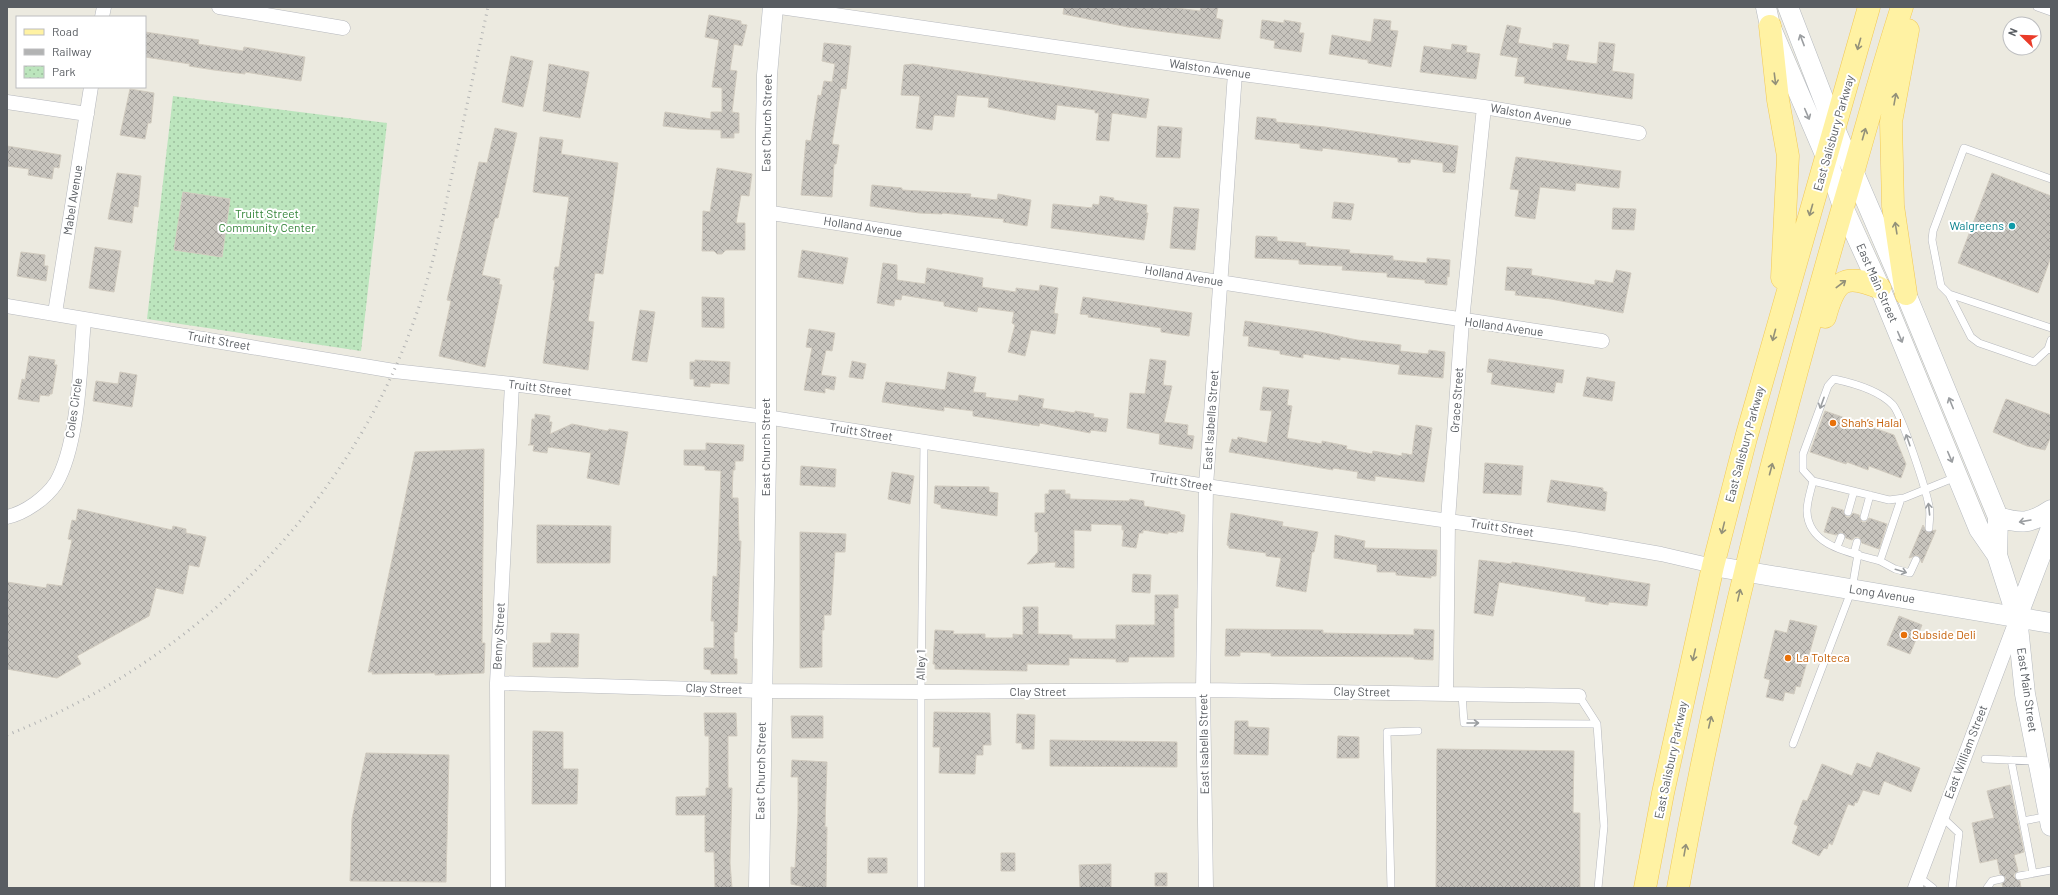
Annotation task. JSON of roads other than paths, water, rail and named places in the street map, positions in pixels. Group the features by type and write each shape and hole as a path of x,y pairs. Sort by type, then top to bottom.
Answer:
{"main road":[{"name":"East Church Street","path":"759,888 766,417 765,212 767,75 773,7"},
{"name":"East Main Street","path":"1788,7 1835,129 1906,294 1998,517 1997,555"},
{"name":"East Salisbury Parkway","path":"1645,888 1663,793 1713,566 1780,314 1827,159 1870,7"},
{"path":"1678,888 1708,729 1745,571 1794,381 1853,172 1902,7"},
{"path":"1906,294 1893,206 1891,122 1913,7"},
{"name":"East Main Street","path":"1768,17 1827,159 1843,207 1880,288 1979,529 1997,555 2017,616 2024,694 2038,761 2047,786 2050,821"},
{"path":"1768,17 1778,100 1788,156 1780,314"},
{"path":"1794,381 1819,340 1829,301 1839,283 1853,280 1880,288"},
{"path":"1998,517 2016,523 2027,522 2039,518 2051,510"},
{"path":"2017,616 2051,528"},
{"name":"Long Avenue","path":"1713,566 2017,616 2051,623"}],"street":[{"path":"219,7 344,28"},
{"name":"Walston Avenue","path":"780,7 1235,73 1484,107 1639,133"},
{"name":"East Isabella Street","path":"1206,888 1204,690 1206,486 1235,73"},
{"name":"Mabel Avenue","path":"55,313 91,88"},
{"path":"7,102 87,114"},
{"name":"Grace Street","path":"1446,694 1448,520 1462,321 1484,107"},
{"name":"Holland Avenue","path":"765,212 1221,282 1462,321 1602,341"},
{"name":"Truitt Street","path":"7,306 394,371 512,384 766,417 1206,486 1448,520 1661,554 1713,566"},
{"name":"Coles Circle","path":"7,516 36,503 56,483 64,464 74,427 84,319"},
{"name":"Benny Street","path":"498,888 497,684 512,384"},
{"name":"East William Street","path":"1917,882 2017,616"},
{"name":"Clay Street","path":"497,684 763,691 921,692 1204,690 1579,696"}],"lane":[{"path":"2037,7 2051,12"},
{"path":"2051,179 1964,148 1933,231 1932,240 1941,286 1949,294 1972,337 1979,343 2034,362 2050,349 2051,340"},
{"path":"1949,294 2051,328"},
{"path":"1929,528 1930,507 1924,490 1902,423 1893,405 1875,393 1834,379 1828,386 1803,454 1803,470 1814,480 1889,500 1901,499 1924,490 1958,476"},
{"name":"Alley 1","path":"921,888 921,692 924,442"},
{"path":"1814,480 1807,510 1809,526 1824,542 1880,561 1895,569 1910,573 1916,560"},
{"path":"1848,512 1854,491"},
{"path":"1864,517 1870,495"},
{"path":"1880,561 1901,499"},
{"path":"1837,547 1840,537"},
{"path":"1793,744 1852,589 1857,542"},
{"path":"1462,694 1464,723 1597,724"},
{"path":"1579,696 1597,724 1604,826 1598,888"},
{"path":"1391,888 1387,732 1418,731"},
{"path":"1985,759 2038,761"},
{"path":"2011,760 2024,821 2032,873"},
{"path":"1942,817 1959,833 1952,888"},
{"path":"2024,821 2050,821"},
{"path":"2019,876 2051,870"},
{"path":"1987,888 1992,881 2001,879"},
{"path":"1917,882 1932,888"}],"railway":[{"path":"7,735 75,704 140,666 200,621 256,570 306,514 350,453 386,387 415,318 432,265 488,7"}],"place":[{"name":"Walgreens","path":"2012,226"},
{"name":"Shah’s Halal","path":"1833,423"},
{"name":"Subside Deli","path":"1904,635"},
{"name":"La Tolteca","path":"1788,658"}],"park label":[{"name":"Truitt Street Community Center","path":"267,221"}]}
